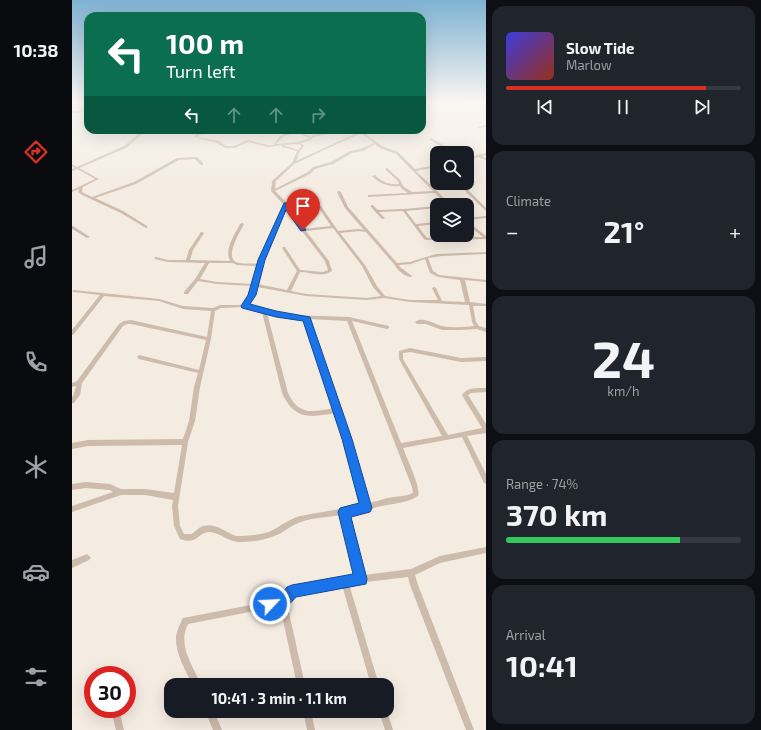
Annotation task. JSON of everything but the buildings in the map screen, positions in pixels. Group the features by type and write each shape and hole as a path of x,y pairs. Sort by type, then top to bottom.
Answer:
{"street":[{"path":"72,170 125,147 139,136"},
{"path":"196,136 206,141 218,142 225,146 236,147 250,141 266,146 300,142 316,136"},
{"path":"276,144 282,136"},
{"path":"306,136 310,138"},
{"path":"273,191 274,181 293,163 349,136"},
{"path":"366,136 383,148 397,153 443,198"},
{"path":"431,139 443,146"},
{"path":"293,163 298,151 303,146 300,142"},
{"path":"273,191 309,173 314,168 332,163 351,152 362,150 375,143"},
{"path":"281,144 298,151"},
{"path":"474,157 486,154"},
{"path":"477,156 486,159"},
{"path":"93,198 135,183 178,159 196,158 202,164"},
{"path":"72,165 97,179 72,191"},
{"path":"414,170 430,167"},
{"path":"387,169 399,181 400,185 411,193"},
{"path":"374,176 379,182 400,185"},
{"path":"274,181 290,183"},
{"path":"81,187 80,190 82,193 122,212 146,227"},
{"path":"466,190 486,210"},
{"path":"273,191 286,204 303,230 327,261 330,271 322,274 302,270 299,271"},
{"path":"339,192 346,207 398,268 410,276"},
{"path":"369,196 437,192"},
{"path":"245,306 252,295 260,265 286,204"},
{"path":"372,206 383,218"},
{"path":"320,207 337,232 364,266 375,287 384,297"},
{"path":"378,211 430,208"},
{"path":"404,210 427,239 486,238"},
{"path":"474,219 486,217"},
{"path":"234,262 230,252 232,242 242,224"},
{"path":"416,225 430,224"},
{"path":"303,230 333,226"},
{"path":"72,227 88,237"},
{"path":"474,227 486,238"},
{"path":"337,232 359,230 368,232"},
{"path":"188,261 190,250 202,233"},
{"path":"284,248 299,271"},
{"path":"396,264 402,264 437,255 486,253"},
{"path":"156,258 168,261 234,262 260,265"},
{"path":"427,258 431,272 434,274 486,281"},
{"path":"186,293 197,280 207,262"},
{"path":"289,291 299,271"},
{"path":"462,278 474,322 478,328"},
{"path":"197,280 217,283 255,285 306,294 367,299 384,297 410,301 486,305"},
{"path":"434,288 441,302"},
{"path":"74,291 162,300 183,307 213,310 220,307 245,306 292,317 307,319 349,319 387,327"},
{"path":"72,333 103,294"},
{"path":"213,310 209,339 200,372 192,421 185,442 175,506 177,526 182,537 187,538 195,538 200,532 207,529 216,530 232,539 238,540 267,536 300,519 366,508 386,501 412,497 416,494 415,487 400,446 349,319"},
{"path":"264,310 289,404 302,412 311,414 338,410"},
{"path":"307,319 338,410 362,487 366,508"},
{"path":"72,401 77,395 79,382 113,336 126,322 152,326 209,339"},
{"path":"417,322 427,322 443,328 478,328 486,330"},
{"path":"446,437 401,359 401,352 410,350 461,360 486,359"},
{"path":"139,356 200,372"},
{"path":"72,385 79,382"},
{"path":"400,446 486,429 465,395 470,391 486,390"},
{"path":"462,434 486,481"},
{"path":"72,446 88,443 185,442"},
{"path":"72,487 110,487 120,492"},
{"path":"72,509 120,492 145,492 177,497"},
{"path":"344,512 361,579"},
{"path":"299,678 284,608 284,602 292,591 344,581 411,573 440,560 486,550"},
{"path":"72,564 87,558"},
{"path":"411,573 414,585 470,730"},
{"path":"344,581 373,678"},
{"path":"194,678 183,654 180,640 181,628 186,621 284,602"},
{"path":"117,718 120,730"},
{"path":"212,718 218,730"},
{"path":"308,718 311,730"},
{"path":"385,718 389,730"}],"route":[{"path":"270,604 284,602 292,591 361,579 344,512 366,508 362,487 307,319 276,314 245,306 252,295 259,275 262,260 286,204 292,212 293,217 297,220 303,230"}]}
